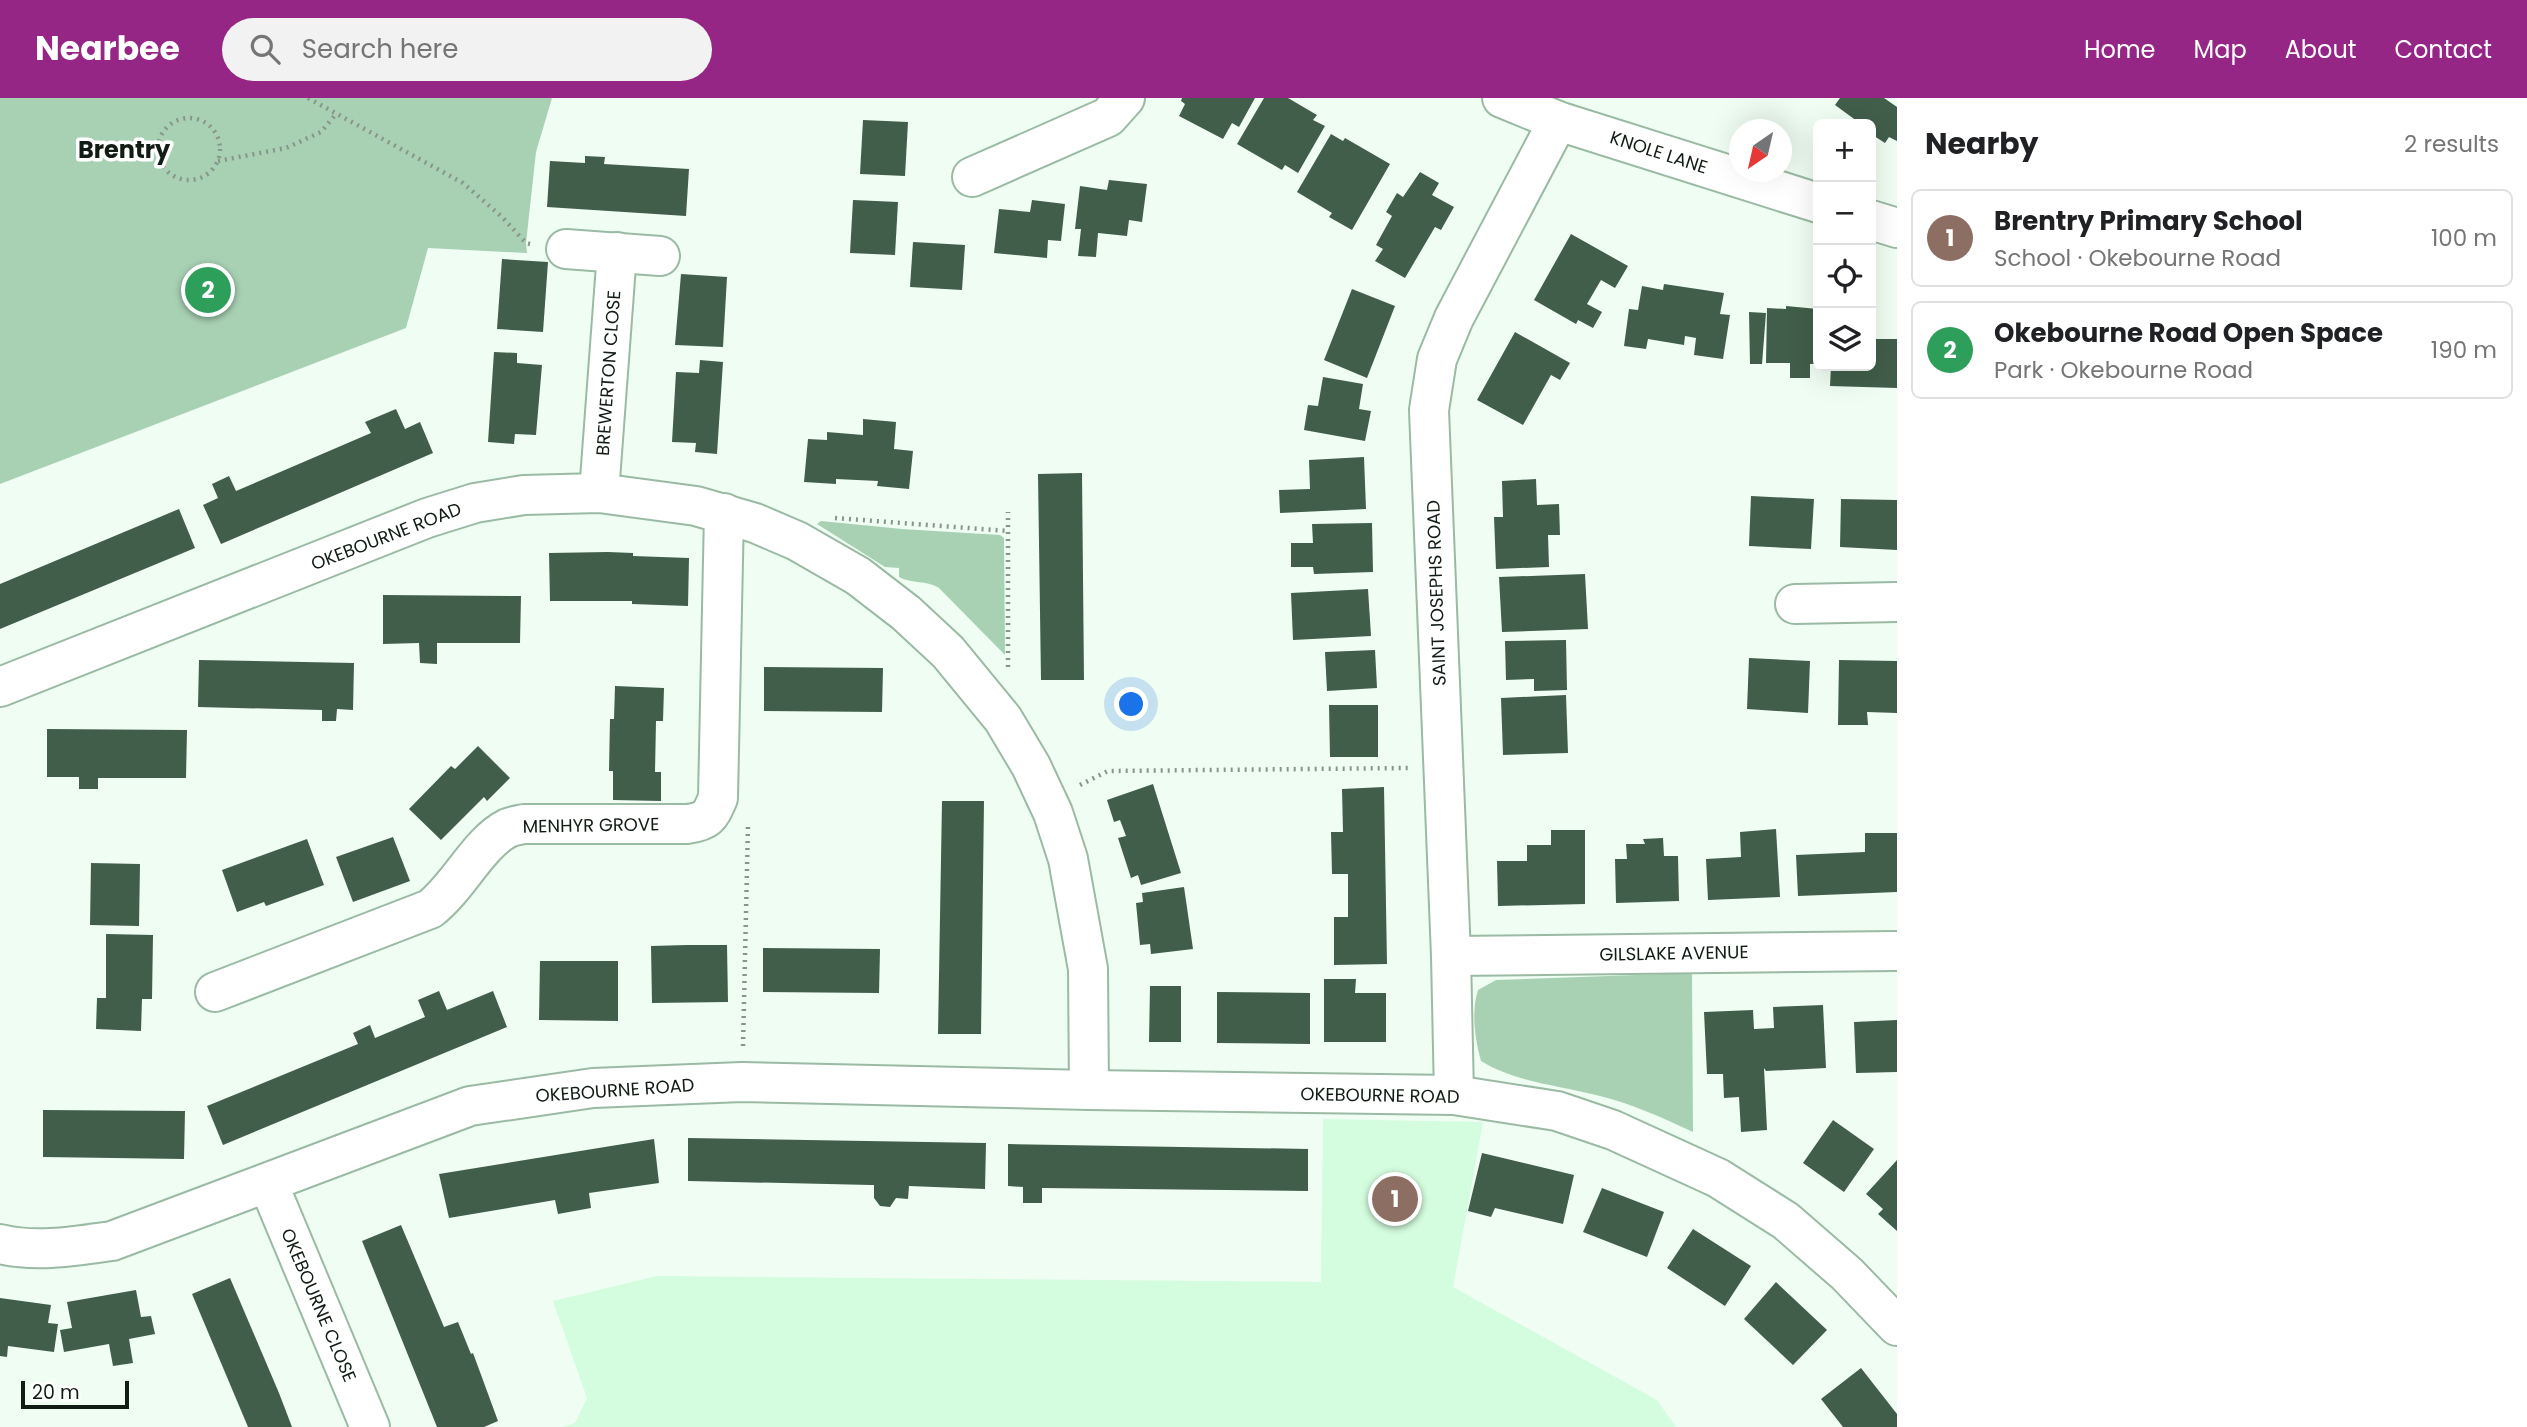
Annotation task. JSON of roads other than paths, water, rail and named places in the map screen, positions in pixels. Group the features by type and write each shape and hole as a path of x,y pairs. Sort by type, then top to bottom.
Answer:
{"street":[{"path":"972,177 1108,117 1125,98"},
{"name":"KNOLE LANE","path":"1502,98 1558,121 1813,201"},
{"name":"SAINT JOSEPHS ROAD","path":"1454,1095 1429,410 1437,359 1454,318 1558,121"},
{"path":"1876,222 1897,228"},
{"path":"566,249 660,256"},
{"name":"BREWERTON CLOSE","path":"599,493 617,252"},
{"name":"OKEBOURNE ROAD","path":"0,687 427,518 475,503 524,495 599,493 696,506 724,513 797,541 858,576 906,613 948,652 1003,719 1031,766 1048,802 1069,859 1087,968 1089,1090"},
{"name":"MENHYR GROVE","path":"215,992 430,909 445,898 485,847 507,828 524,824 687,824 711,816 718,798 724,513"},
{"path":"1795,604 1897,602"},
{"name":"GILSLAKE AVENUE","path":"1451,956 1897,951"},
{"name":"OKEBOURNE ROAD","path":"0,1244 10,1247 62,1248 112,1241 470,1106 593,1088 742,1082 1454,1095 1557,1111 1613,1130 1718,1178 1786,1221 1847,1273 1897,1326"},
{"name":"OKEBOURNE CLOSE","path":"268,1183 370,1427"}],"place":[{"name":"Okebourne Road Open Space","path":"208,290"},
{"name":"Brentry Primary School","path":"1395,1199"}],"district":[{"name":"Brentry","path":"124,149"}]}
